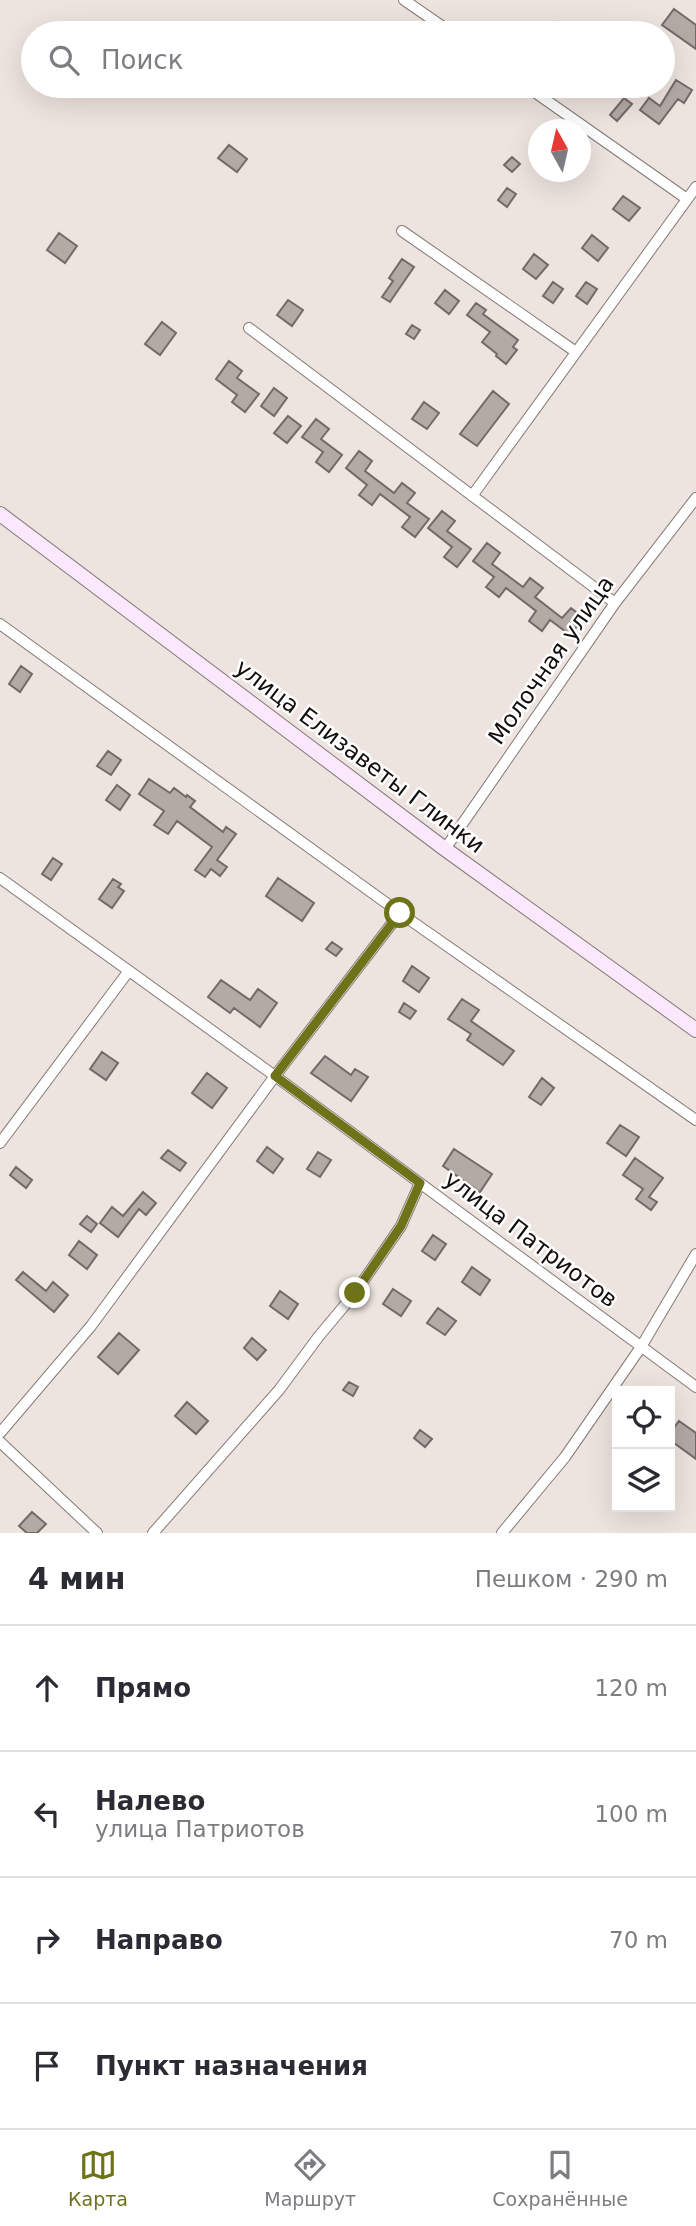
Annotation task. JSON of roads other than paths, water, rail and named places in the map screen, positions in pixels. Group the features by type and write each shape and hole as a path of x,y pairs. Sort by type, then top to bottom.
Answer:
{"street":[{"path":"404,0 435,21"},
{"path":"543,98 687,199"},
{"path":"472,496 696,187"},
{"path":"402,232 576,352"},
{"path":"249,328 615,603"},
{"name":"Молочная улица","path":"445,849 615,603 696,498"},
{"name":"улица Елизаветы Глинки","path":"0,514 445,849 696,1030"},
{"path":"0,624 400,913 696,1120"},
{"name":"улица Патриотов","path":"0,878 275,1076 696,1387"},
{"path":"0,1433 91,1326 275,1076 400,913"},
{"path":"2,1137 128,972"},
{"path":"153,1533 279,1390 355,1293 401,1226 420,1183"},
{"path":"502,1533 565,1457 641,1347 696,1254"},
{"path":"0,1442 97,1533"}]}
